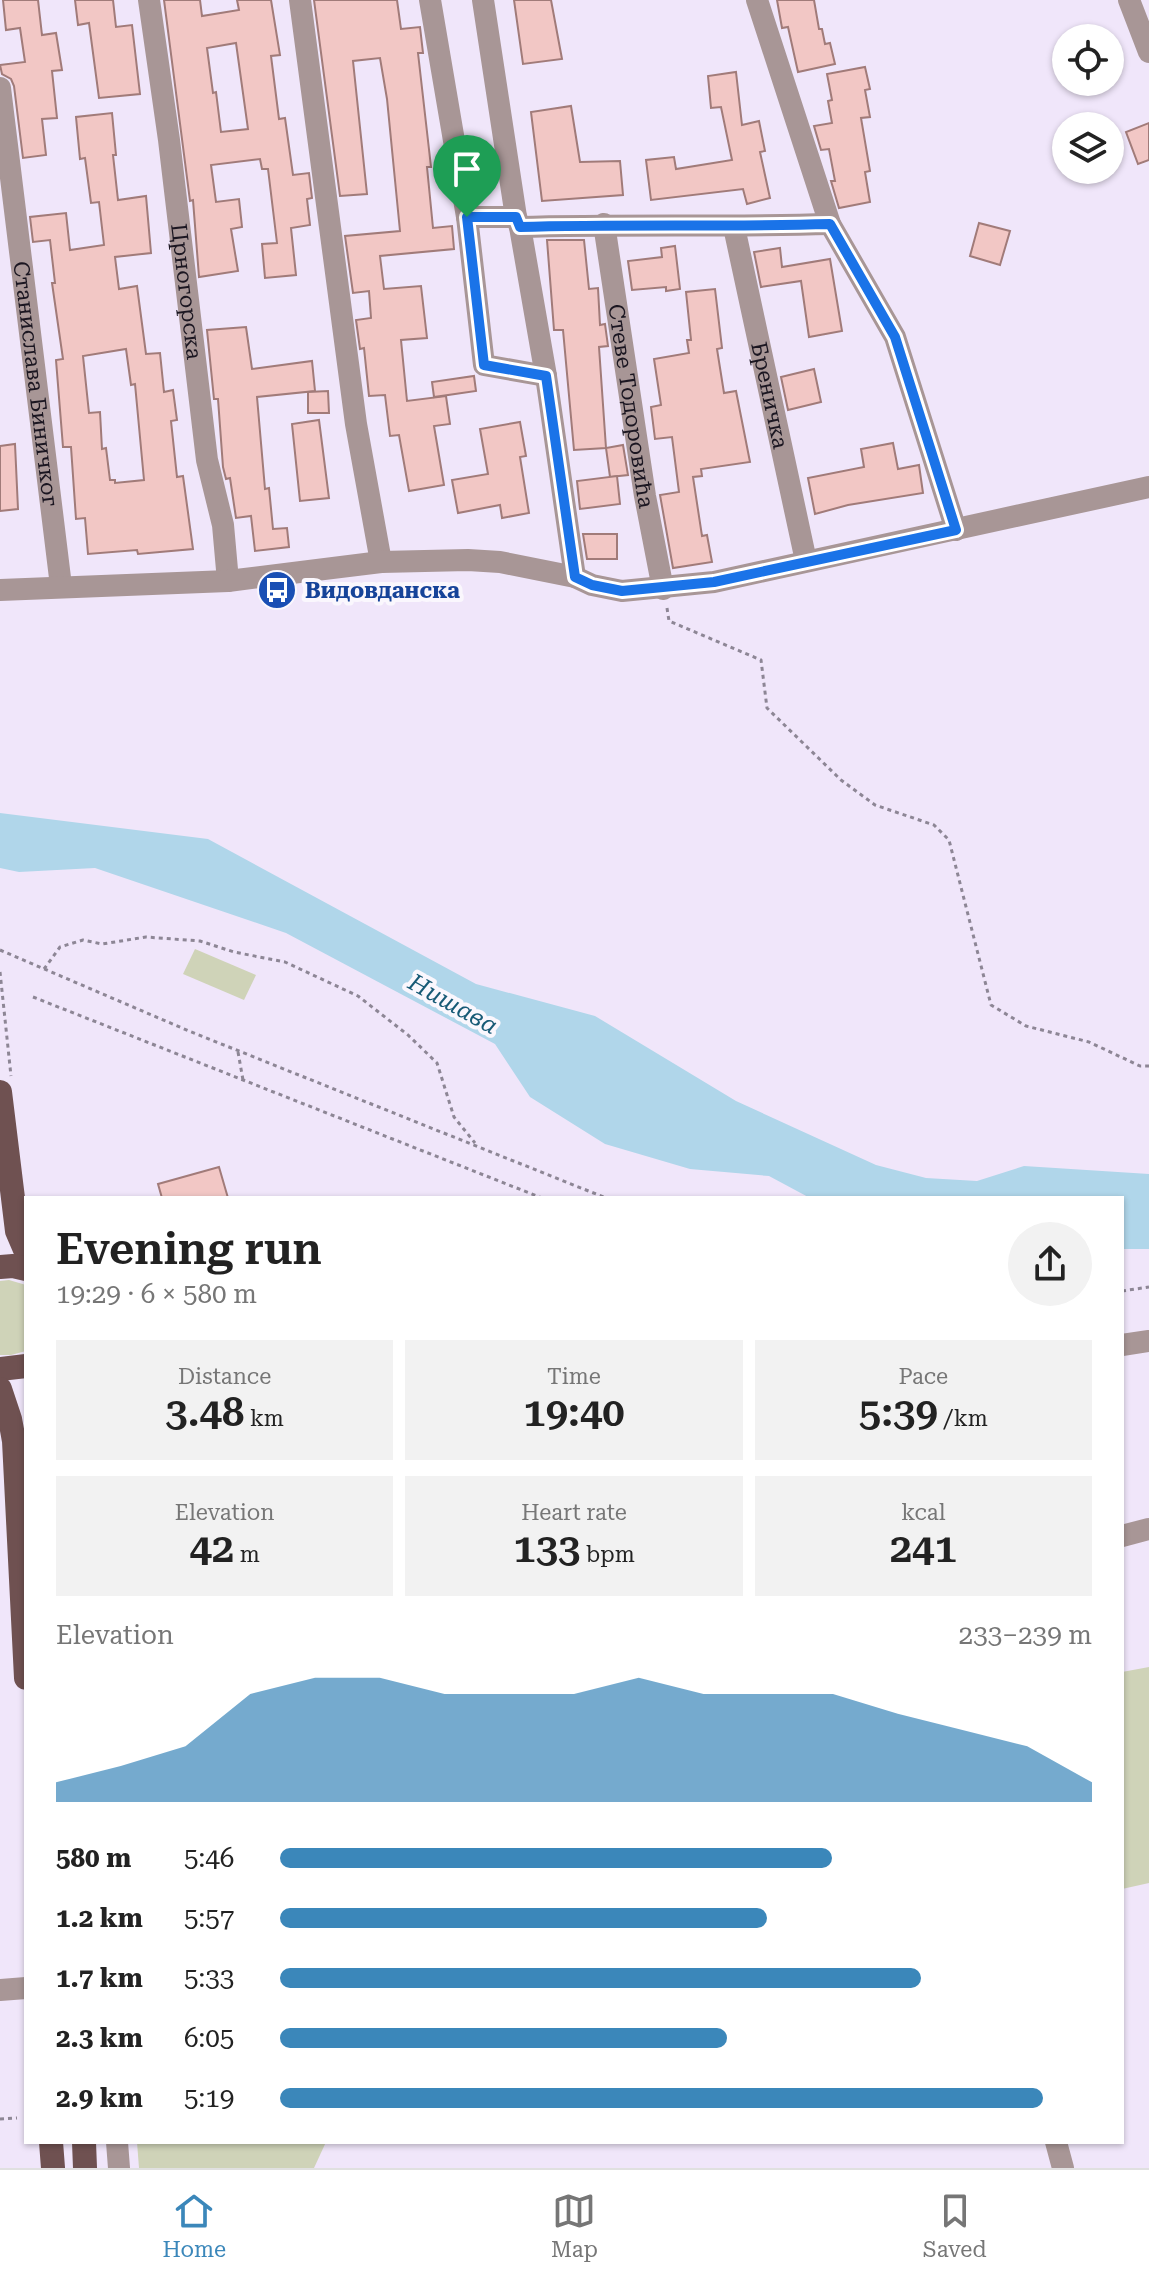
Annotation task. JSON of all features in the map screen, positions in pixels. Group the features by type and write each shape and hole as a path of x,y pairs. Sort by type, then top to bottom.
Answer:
{"main road":[{"path":"0,1092 17,1231 24,1247"},
{"path":"0,1267 24,1269"},
{"path":"0,1369 24,1367"},
{"path":"0,1389 14,1441 24,1638"},
{"path":"51,2144 53,2168"},
{"path":"84,2144 85,2168"}],"street":[{"name":"Црногорска","path":"149,0 207,460 223,525 228,581"},
{"path":"300,0 356,424 381,562"},
{"path":"430,0 467,217 484,365 546,376"},
{"path":"483,0 546,376 575,577"},
{"path":"757,0 830,224 895,337 956,530"},
{"path":"1129,0 1149,52"},
{"name":"Станислава Биничког","path":"0,88 61,586"},
{"path":"467,217 518,222 734,227 830,224"},
{"name":"Стеве Тодоровића","path":"604,224 645,496 663,589"},
{"name":"Бреничка","path":"734,227 806,561"},
{"path":"0,590 228,581 381,562 468,560 500,562 575,577 592,585 622,591 663,589 714,582 1149,487"},
{"path":"1124,1345 1149,1341"},
{"path":"1124,1535 1149,1529"},
{"path":"0,1990 24,1988"},
{"path":"117,2144 119,2168"},
{"path":"1057,2144 1063,2168"}],"path":[{"path":"663,589 669,621 761,660 767,708 841,780 875,805 934,825 949,840 991,1005 1026,1026 1089,1042 1140,1066 1149,1066"},
{"path":"44,969 60,947 83,940 102,944 165,936 200,941 234,952 285,962 358,996 408,1035 437,1063 454,1117 477,1146"},
{"path":"0,950 238,1051 601,1196"},
{"path":"0,972 2,988"},
{"path":"33,997 537,1196"},
{"path":"238,1051 243,1080"},
{"path":"1124,1291 1149,1287"},
{"path":"0,2119 17,2118"}],"green space":[{"path":"195,949 256,975 244,1000 183,974"},
{"path":"0,1281 24,1284 24,1352 11,1355 0,1355"},
{"path":"1149,1667 1149,1883 1124,1889 1124,1672"},
{"path":"137,2144 325,2144 314,2168 139,2168"}],"water":[{"name":"Нишава","path":"0,813 208,839 476,984 595,1016 736,1101 876,1165 926,1178 977,1181 1024,1166 1149,1174 1149,1249 1124,1249 1124,1196 806,1196 769,1176 690,1169 605,1144 530,1097 495,1044 286,933 95,868 19,872 0,868"}],"building":[{"path":"3,0 38,0 42,35 56,33 62,70 52,71 57,118 42,119 46,155 23,158 14,86 11,79 2,74 0,65 25,62 20,28 6,30"},
{"path":"75,0 113,0 116,27 132,25 140,94 99,98 89,23 78,25"},
{"path":"164,0 200,0 202,16 239,10 237,0 271,0 280,55 271,56 279,119 285,118 293,175 309,173 312,198 307,199 310,225 291,228 296,275 265,278 262,244 277,243 268,169 262,169 260,159 211,165 216,202 239,199 242,227 231,229 238,271 199,277 193,200 190,201","holes":["236,43 248,129 221,132 207,48"]},
{"path":"314,0 397,0 401,29 420,27 423,53 418,53 431,167 427,167 433,228 452,226 454,249 380,256 384,289 421,286 427,338 401,340 407,401 446,396 450,424 434,426 444,485 409,491 399,435 390,436 385,395 369,396 364,348 360,349 356,320 371,318 369,291 353,293 345,236 400,231 387,99 380,58 353,61 367,194 340,196"},
{"path":"514,0 551,0 562,59 523,64"},
{"path":"777,0 814,0 819,29 822,29 825,44 830,43 835,64 798,72 788,27 782,28"},
{"path":"865,67 870,89 865,90 870,117 861,118 870,171 865,172 870,202 839,208 831,181 835,181 829,149 821,150 814,126 832,123 827,74"},
{"path":"736,72 742,125 759,121 765,151 760,152 770,198 747,204 743,189 651,200 646,160 674,157 676,169 732,160 721,107 711,108 708,76"},
{"path":"571,106 580,162 620,161 623,195 542,201 531,112"},
{"path":"112,113 118,200 146,196 151,253 115,257 119,289 137,286 146,354 160,353 164,392 173,390 177,420 171,421 177,477 183,476 193,549 88,554 85,518 76,519 71,447 63,447 56,360 63,359 52,283 55,283 50,240 33,242 30,217 66,213 70,250 104,245 99,202 91,203 85,158 80,159 76,117","holes":["126,349 131,385 135,384 144,480 115,483 115,480 110,480 106,448 102,449 100,412 89,413 83,356"]},
{"path":"1149,123 1149,160 1138,164 1126,132"},
{"path":"979,223 1010,231 1000,265 970,256"},
{"path":"547,240 584,240 589,289 598,288 600,325 605,324 608,346 599,347 606,448 574,450 563,330 554,330"},
{"path":"675,246 680,289 632,290 628,261 662,257 661,248"},
{"path":"780,248 782,267 830,259 842,331 809,337 801,281 761,287 754,252"},
{"path":"715,289 722,348 717,349 724,393 736,391 750,462 701,469 702,476 693,477 702,536 707,535 712,562 673,568 660,495 679,492 672,437 655,439 651,407 661,405 654,359 689,353 687,340 691,340 686,292"},
{"path":"246,327 252,369 312,361 315,391 257,397 265,489 269,488 273,529 287,528 289,547 255,551 251,516 236,518 230,478 226,479 223,467 218,399 214,399 207,330"},
{"path":"814,369 821,402 788,410 781,377"},
{"path":"474,376 476,391 434,397 432,382"},
{"path":"328,391 329,413 308,413 308,392"},
{"path":"319,420 329,498 300,501 292,424"},
{"path":"520,422 526,456 520,457 529,513 502,518 500,505 458,513 452,480 488,474 480,429"},
{"path":"893,443 898,469 919,465 923,493 848,505 815,514 808,478 864,467 861,449"},
{"path":"15,444 18,509 0,511 0,446"},
{"path":"623,445 628,475 610,477 606,448"},
{"path":"617,476 620,504 580,509 577,481"},
{"path":"583,534 617,534 617,559 587,559"},
{"path":"219,1167 227,1196 161,1196 158,1184"}],"place":[{"name":"Видовданска","path":"277,590"}],"route":[{"path":"467,217 516,217 520,227 830,224 895,337 956,530 714,582 663,589 622,591 592,585 575,577 546,376 484,365 467,217"}]}
